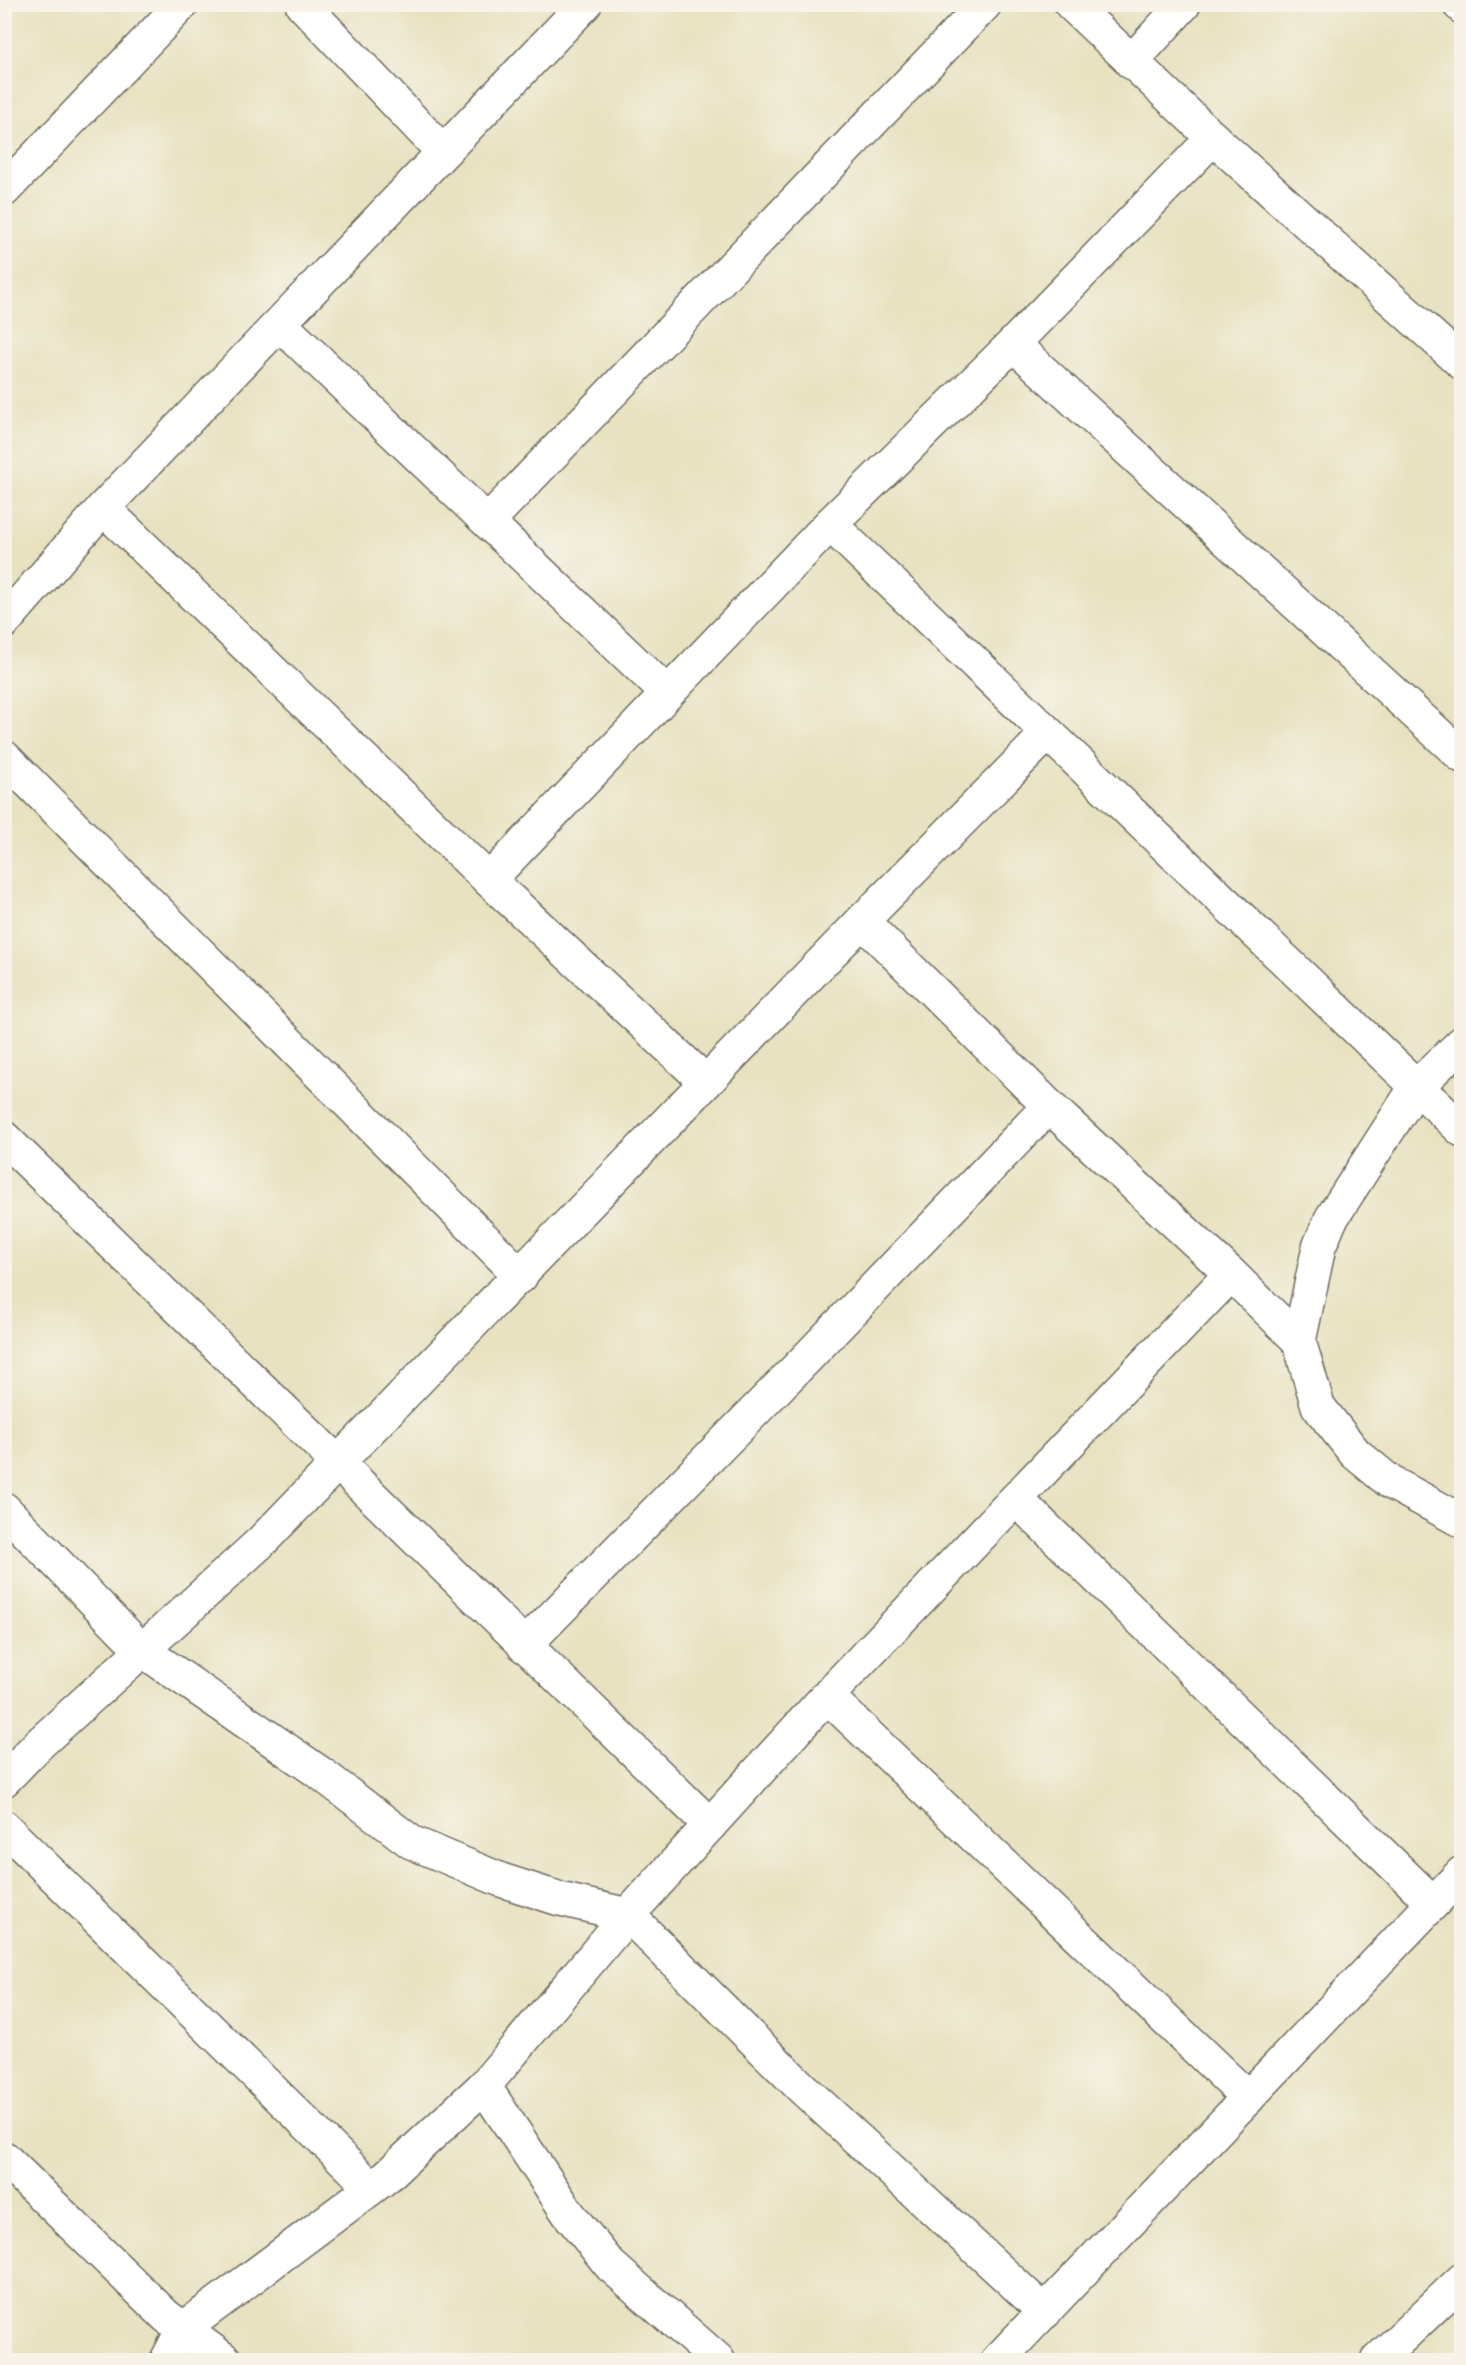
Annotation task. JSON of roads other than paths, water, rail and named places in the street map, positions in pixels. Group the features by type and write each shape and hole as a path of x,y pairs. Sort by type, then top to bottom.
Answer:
{"street":[{"path":"4,190 182,4"},
{"path":"302,4 443,152"},
{"path":"4,622 103,508 585,4"},
{"path":"489,520 986,4"},
{"path":"1071,4 1213,138 1461,363"},
{"path":"1131,62 1184,4"},
{"path":"489,880 830,524 1012,344 1213,138"},
{"path":"280,324 489,520 667,693"},
{"path":"1012,344 1461,756"},
{"path":"103,508 489,880 706,1082"},
{"path":"830,524 1461,1130"},
{"path":"4,1780 39,1744 261,1542 521,1276 862,921 1047,734"},
{"path":"4,757 521,1276"},
{"path":"862,921 1049,1106 1231,1274 1299,1341"},
{"path":"1461,1042 1416,1088 1331,1219 1319,1246 1299,1341 1318,1406 1355,1453 1390,1482 1461,1521"},
{"path":"524,1646 805,1360 1049,1106"},
{"path":"4,1138 710,1825"},
{"path":"167,2361 183,2329 371,2187 435,2133 484,2086 627,1915 827,1696 1231,1274"},
{"path":"1016,1499 1433,1903"},
{"path":"4,1509 142,1650 323,1775 411,1842 501,1880 560,1899 627,1915 801,2087 1045,2312"},
{"path":"827,1696 1248,2097"},
{"path":"4,1827 371,2187"},
{"path":"998,2361 1461,1873"},
{"path":"484,2086 568,2213 610,2265 718,2361"},
{"path":"4,2158 157,2308 225,2361"},
{"path":"1378,2361 1461,2280"}]}
